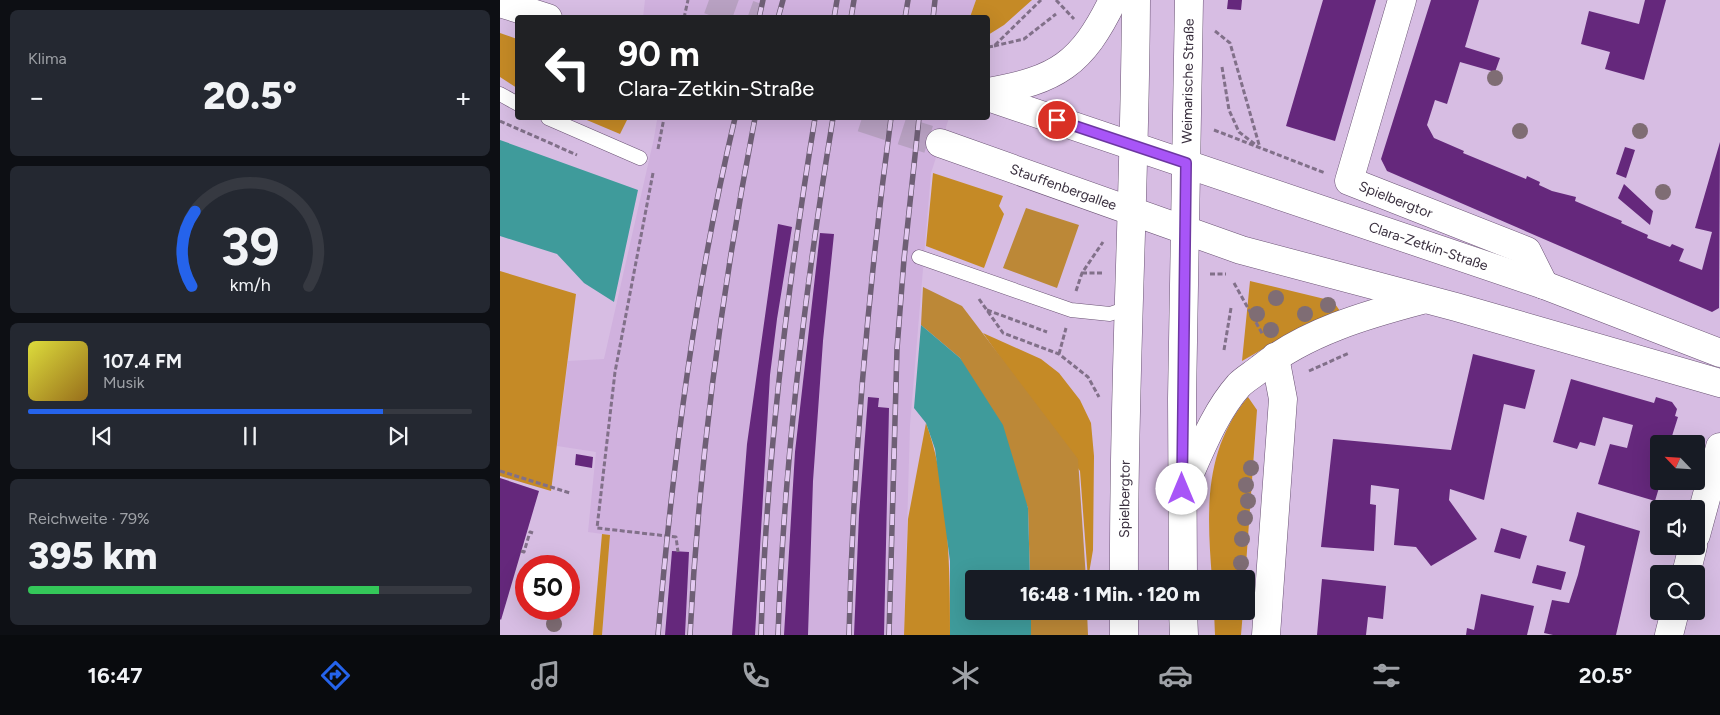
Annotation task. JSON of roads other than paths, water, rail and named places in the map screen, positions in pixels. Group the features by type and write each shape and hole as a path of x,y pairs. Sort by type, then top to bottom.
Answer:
{"main road":[{"path":"990,92 1028,84 1063,68 1080,54 1092,39 1113,0"},
{"path":"1133,210 1136,0"},
{"name":"Weimarische Straße","path":"1186,163 1190,0"},
{"name":"Spielbergtor","path":"1402,0 1349,181 1527,251 1544,286"},
{"path":"500,3 538,15"},
{"path":"990,98 1135,146"},
{"name":"Stauffenbergallee","path":"940,143 1133,210 1187,231"},
{"name":"Clara-Zetkin-Straße","path":"1135,146 1544,286 1720,353"},
{"path":"1183,570 1182,489 1187,231 1186,163"},
{"name":"Spielbergtor","path":"1124,570 1133,210"},
{"path":"1187,231 1241,250 1720,383"},
{"path":"1182,489 1220,411 1240,384 1275,357 1328,330 1373,313 1426,300"},
{"path":"1266,635 1282,399 1275,357"},
{"path":"1705,502 1720,447"},
{"path":"1124,620 1124,635"},
{"path":"1183,620 1184,635"},
{"path":"1669,635 1673,620"}],"lane":[{"path":"500,94 515,102"},
{"path":"553,120 640,158"},
{"path":"919,257 1071,310 1110,314 1130,307"}],"tunnel":[{"path":"709,0 751,15"},
{"path":"868,120 940,143"}],"railway":[{"path":"760,15 763,0"},
{"path":"779,15 783,0"},
{"path":"834,15 837,0"},
{"path":"852,15 854,0"},
{"path":"906,15 908,0"},
{"path":"933,15 935,0"},
{"path":"658,635 678,440 687,375 708,246 735,120"},
{"path":"690,635 699,505 713,375 732,246 755,120"},
{"path":"761,635 768,505 779,375 795,246 815,120"},
{"path":"778,635 785,505 797,375 813,246 833,120"},
{"path":"849,635 854,505 863,376 875,247 891,120"},
{"path":"889,635 897,349 904,259 919,120"}]}
